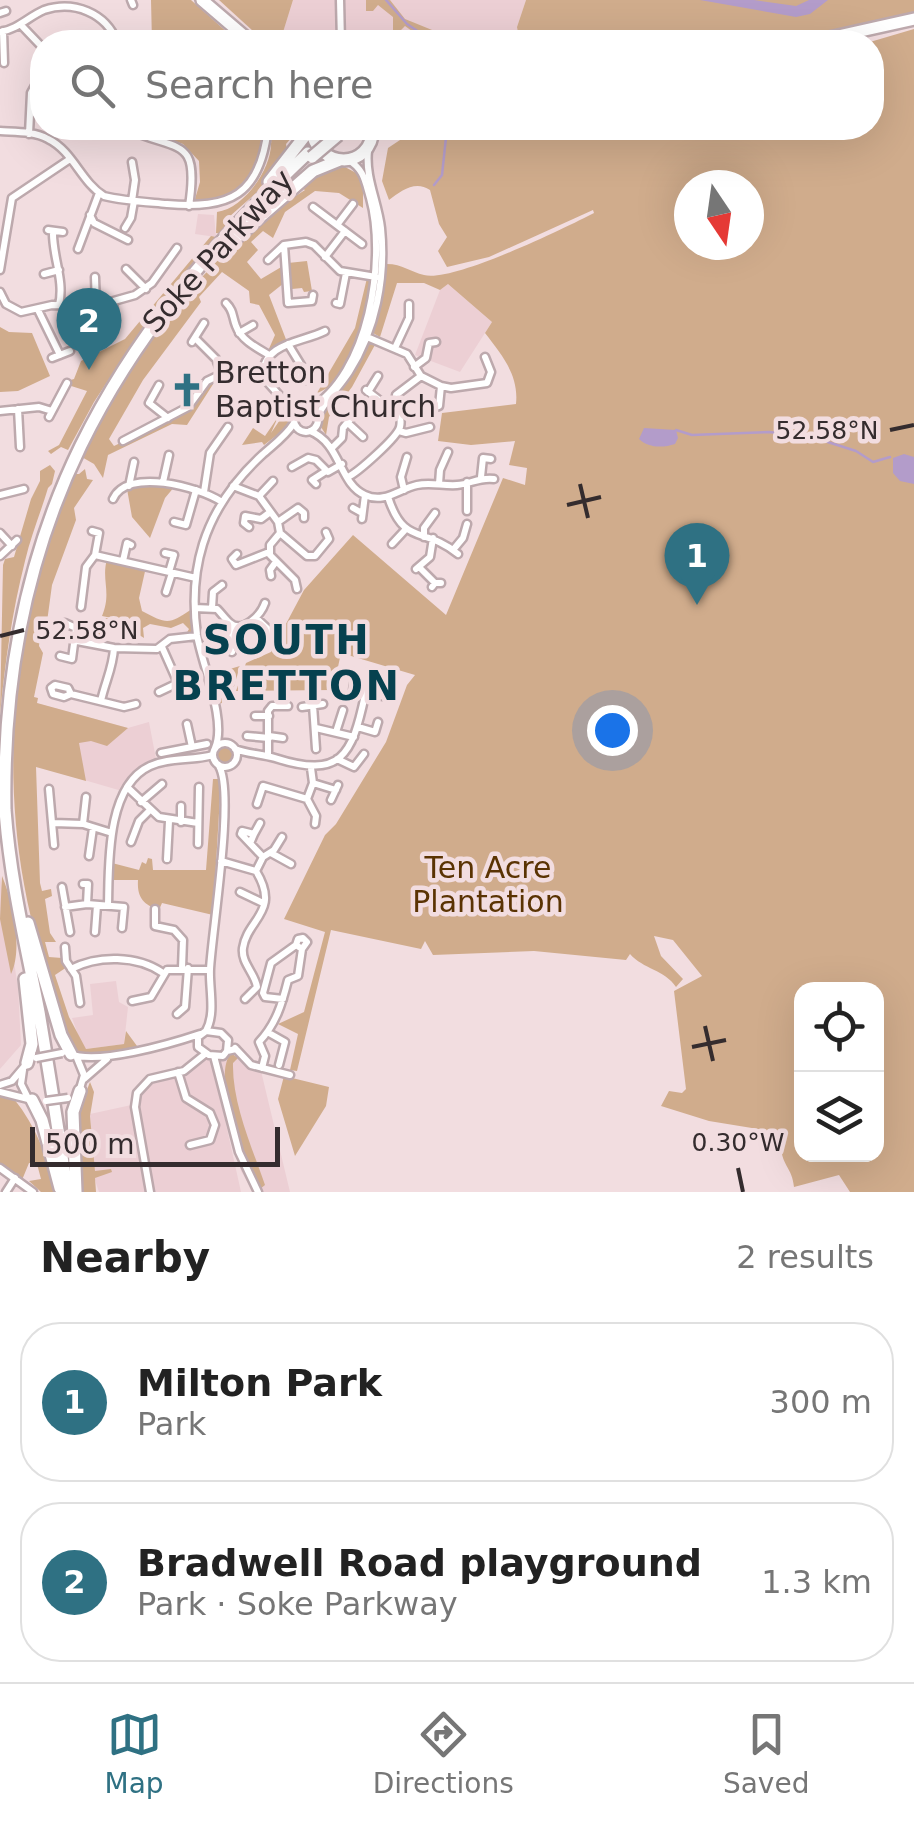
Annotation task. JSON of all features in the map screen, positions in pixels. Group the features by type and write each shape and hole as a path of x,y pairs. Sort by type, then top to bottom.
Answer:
{"highway":[{"path":"202,0 240,30"},
{"path":"210,0 242,30"},
{"path":"870,30 914,21"},
{"path":"881,30 914,21"},
{"path":"219,250 301,140"},
{"path":"314,140 327,156 343,160"},
{"name":"Soke Parkway","path":"69,1192 6,811 6,716 17,621 37,539 63,471 106,386 145,330 328,140"},
{"path":"219,250 313,171 362,154 370,140"},
{"path":"22,915 69,1055"},
{"path":"22,915 32,1044 29,1063"},
{"path":"69,1192 77,1089"},
{"path":"30,1098 69,1192"}],"street":[{"path":"86,9 90,0"},
{"path":"340,0 341,30"},
{"path":"4,63 2,32 21,25 46,4 86,9 104,21 110,30"},
{"path":"21,25 30,34"},
{"path":"0,131 29,134 30,120"},
{"path":"50,140 99,193 133,201 189,206 223,203 242,191 256,168 264,140"},
{"path":"159,140 187,154 194,170 189,206"},
{"path":"276,444 306,431 317,420 352,367 375,313 382,260 380,219 367,166 373,140"},
{"path":"0,270 1,245 12,198 70,159"},
{"path":"343,160 362,172 372,204 376,277 366,322 350,361 333,386 249,468 222,502 203,543 195,608 197,636 218,722 227,743 236,749 311,768 337,759 354,737 365,694"},
{"path":"125,228 133,201 132,162"},
{"path":"78,249 99,193"},
{"path":"337,225 353,204"},
{"path":"314,207 362,244"},
{"path":"90,215 94,223 128,240"},
{"path":"59,305 62,291 51,230 63,232"},
{"path":"324,257 345,231"},
{"path":"268,260 284,245 310,243 346,273 376,277"},
{"path":"284,245 288,303 312,301 313,295"},
{"path":"0,292 11,308 21,312 113,302 146,288 177,248"},
{"path":"44,274 59,270"},
{"path":"336,303 340,304 346,273"},
{"path":"129,274 146,288"},
{"path":"95,277 96,306"},
{"path":"89,339 112,328 116,319 113,302"},
{"path":"226,302 232,307 239,333 268,356"},
{"path":"395,348 408,322 409,304"},
{"path":"38,310 56,356 70,351"},
{"path":"204,323 193,340 216,359 221,373"},
{"path":"239,333 252,326"},
{"path":"262,376 268,356 325,331"},
{"path":"367,337 407,354 420,376 451,388 486,383 491,372 485,358"},
{"path":"414,366 426,358 430,343 436,342"},
{"path":"288,344 304,370"},
{"path":"122,441 191,405 203,379 221,373 262,376 288,405 294,421 322,437"},
{"path":"378,376 367,391 383,403 396,402"},
{"path":"348,476 360,471 370,457 392,441 401,420 396,402 398,391 420,376"},
{"path":"0,411 39,407 50,414 68,383"},
{"path":"159,385 148,403 168,418"},
{"path":"436,407 440,406 441,386"},
{"path":"288,405 306,409 317,420 322,437 365,495 388,497 416,485 494,479"},
{"path":"18,410 20,447"},
{"path":"332,448 356,412"},
{"path":"136,418 142,431"},
{"path":"348,423 363,437"},
{"path":"174,522 186,525 210,453 228,427"},
{"path":"399,431 430,427"},
{"path":"440,484 440,470 448,452"},
{"path":"162,482 169,455"},
{"path":"404,490 401,477 407,456"},
{"path":"292,467 312,458 326,471"},
{"path":"481,477 483,458 491,459"},
{"path":"129,486 130,464"},
{"path":"316,484 312,480 342,464"},
{"path":"259,496 273,481"},
{"path":"113,499 117,490 162,482 200,491 222,502"},
{"path":"467,482 467,511"},
{"path":"233,486 259,496 278,522 280,533 312,558 330,538 326,532"},
{"path":"0,495 24,489"},
{"path":"352,508 362,516 365,495"},
{"path":"388,497 394,516 405,530 444,541 456,552 467,524"},
{"path":"278,522 298,508 304,512 304,518"},
{"path":"250,527 244,524 245,516 262,519 269,513"},
{"path":"435,513 424,528 430,556 418,568 436,585"},
{"path":"392,544 405,530"},
{"path":"81,607 86,568 94,556 99,533 92,531"},
{"path":"280,533 274,536 269,552 275,563 294,578 298,589"},
{"path":"0,534 14,543 0,556"},
{"path":"123,561 127,544 131,544"},
{"path":"236,554 232,559 236,566 269,552"},
{"path":"165,553 174,554 166,592"},
{"path":"94,556 196,578"},
{"path":"271,576 275,563"},
{"path":"76,565 86,568"},
{"path":"212,608 213,592 222,585"},
{"path":"234,627 256,618 265,604"},
{"path":"195,608 221,612 234,627"},
{"path":"256,618 270,631"},
{"path":"60,656 72,659 77,641 75,625 65,623"},
{"path":"232,652 229,645 234,627"},
{"path":"77,641 114,648 162,647 170,640 197,636"},
{"path":"158,692 178,683 162,647"},
{"path":"101,701 112,670 114,648"},
{"path":"355,676 353,692 365,694 383,696 388,680"},
{"path":"71,694 124,706 136,704"},
{"path":"302,706 324,704"},
{"path":"314,705 316,749"},
{"path":"268,756 270,708 288,706"},
{"path":"336,732 343,710"},
{"path":"255,716 269,716"},
{"path":"203,1033 210,1022 210,970 221,861 224,772 216,758 218,722"},
{"path":"358,727 375,732 378,722"},
{"path":"186,724 192,747"},
{"path":"315,728 354,737"},
{"path":"248,736 284,738"},
{"path":"216,758 227,743"},
{"path":"160,753 207,744"},
{"path":"224,796 236,749"},
{"path":"171,751 173,761"},
{"path":"235,762 245,752"},
{"path":"337,759 354,767 364,754"},
{"path":"108,906 112,833 127,788 141,771 152,764 203,758 235,762"},
{"path":"307,799 314,783 311,768"},
{"path":"314,783 337,787 331,800"},
{"path":"141,802 162,784"},
{"path":"256,804 263,786 307,799 316,816 315,824"},
{"path":"198,844 199,787"},
{"path":"127,788 149,810 169,820 198,823"},
{"path":"49,790 54,846"},
{"path":"83,824 86,798"},
{"path":"181,806 181,822"},
{"path":"131,842 139,821 149,810"},
{"path":"167,859 169,820"},
{"path":"54,822 83,824 112,833"},
{"path":"260,823 252,838 267,855 291,864"},
{"path":"89,856 93,828"},
{"path":"256,871 282,837"},
{"path":"221,861 256,871 263,885 261,916 243,948 245,962 257,982 245,999"},
{"path":"84,884 88,884 87,904"},
{"path":"61,889 70,932"},
{"path":"240,892 264,903"},
{"path":"95,932 97,905"},
{"path":"65,906 124,906 122,928"},
{"path":"155,909 156,926 174,930 183,940 186,1010 177,1014"},
{"path":"65,947 66,961 76,976 80,1003"},
{"path":"262,1068 265,1056 259,1042 268,1033 283,999 288,980 298,976 299,947 271,963 264,997 283,999"},
{"path":"71,969 99,958 150,962 163,973"},
{"path":"132,1001 151,996 163,973 185,968 210,970"},
{"path":"211,1008 226,1037"},
{"path":"0,1088 29,1063 69,1055 112,1056 203,1033 226,1037"},
{"path":"203,1033 220,1074 239,1152 258,1192"},
{"path":"268,1033 284,1042 279,1065"},
{"path":"150,1192 135,1107 137,1093 150,1079 186,1069 226,1037"},
{"path":"183,1039 212,1052 290,1075"},
{"path":"69,1055 82,1066 77,1089"},
{"path":"0,1088 46,1101 77,1089 112,1056"},
{"path":"29,1063 22,1084 30,1098"},
{"path":"178,1072 186,1098 213,1118 216,1130 207,1142 190,1145"},
{"path":"0,1168 34,1192"},
{"path":"6,1192 15,1178"}],"shaded area":[{"path":"293,0 526,0 518,30 284,30"},
{"path":"700,0 754,0 796,6 809,0 828,0 810,14 796,17"},
{"path":"198,214 214,215 216,237 195,234"},
{"path":"448,284 492,322 460,372 415,355 440,290"},
{"path":"644,428 676,430 678,438 675,444 651,446 639,439"},
{"path":"904,454 914,457 914,484 900,481 893,473 893,458"},
{"path":"36,703 128,728 149,722 156,759 132,773 122,791 36,766"},
{"path":"0,876 18,987 21,1045 0,1069"},
{"path":"116,981 119,1002 128,1007 124,1044 86,1049 72,1018 93,1015 90,984"},
{"path":"229,1053 261,1071 290,1192 253,1192 241,1171 216,1079 241,1192 99,1192 93,1174 90,1114 136,1104 149,1082 184,1072 206,1056 211,1061"}],"green space":[{"path":"151,0 191,0 225,30 152,30"},
{"path":"219,0 293,0 284,30 252,30"},
{"path":"366,0 390,0 405,19 432,30 410,30 405,26 393,30 393,17 378,5 373,11 366,11"},
{"path":"526,0 914,0 914,13 851,30 517,27"},
{"name":"Ten Acre Plantation","path":"914,29 914,1192 850,1192 839,1175 794,1187 782,1154 781,1137 661,1106 669,1091 682,1093 686,1089 674,991 702,976 673,940 654,936 661,956 683,979 676,987 630,954 626,960 534,951 433,955 425,941 421,949 331,930 297,1071 290,1070 298,1034 278,1024 304,1012 325,932 284,919 325,835 336,824 386,742 407,685 415,675 341,653 333,690 236,691 246,663 271,652 304,590 353,535 446,615 503,478 525,485 527,468 509,465 515,441 471,445 438,441 442,413 516,404 512,375 485,333 492,322 448,284 440,290 424,283 397,283 380,337 373,333 387,264 424,275 458,271 509,253 594,213 593,210 489,257 447,267 438,251 447,237 439,224 430,190 414,186 389,200 382,181 388,148 400,140 884,140 884,38"},
{"path":"172,140 263,140 256,165 241,190 229,197 199,203 195,199 200,182 199,161 183,144"},
{"path":"271,140 290,140 286,144 288,154 255,194 229,217 222,234 216,233 217,212 246,196 261,176"},
{"path":"336,166 358,174 363,187 363,208 339,193 315,191 285,212 273,238 263,231 251,242 258,250 247,262 261,279 288,263 307,261 312,291 292,289 290,295 289,279 269,295 287,342 268,351 275,335 259,305 250,303 249,291 222,272 199,297 201,302 143,380 109,439 114,446 176,416 217,378 187,425 172,424 108,455 103,478 94,464 80,456 125,380 176,308 235,243 305,190 299,187 317,172"},
{"path":"211,236 216,237 215,243 145,324 68,450 61,447 51,454 48,451 59,445 87,391 68,385 67,381 74,379 81,361 125,339"},
{"path":"367,278 373,283 355,346 338,376 317,393 355,328"},
{"path":"0,327 9,332 32,333 50,376 18,391 0,392"},
{"path":"369,343 376,343 352,387 329,417 326,435 321,427 322,413 347,382"},
{"path":"275,397 289,411 289,426 264,445 242,445 253,428 265,436 278,417 271,433 284,414 269,402"},
{"path":"50,465 55,471 52,484 30,542 16,599 0,715 3,565 5,559 14,557 40,471"},
{"path":"85,469 87,479 93,480 74,508 76,520 52,585 47,622 40,636 43,653 34,697 38,698 37,703 128,728 107,746 91,741 79,743 86,781 36,767 40,883 42,891 51,889 52,896 45,899 50,933 56,942 45,942 49,957 62,958 67,967 55,975 69,1017 86,1049 124,1044 126,1031 137,1046 98,1056 80,1052 65,1038 24,884 13,771 16,695 35,582 71,474"},
{"path":"147,484 175,486 165,498 150,538 132,517 127,489"},
{"path":"107,559 146,567 139,598 142,611 168,621 192,609 193,633 185,636 189,629 183,623 171,628 150,624 143,628 144,638 114,619 105,640 110,642 109,647 92,641 103,618 112,618 102,616"},
{"path":"240,666 233,690 221,694 222,703 217,704 211,675 215,674 217,681 224,679 223,671"},
{"path":"225,743 234,746 234,764 225,767 216,764 213,755 216,746"},
{"path":"213,779 221,779 213,915 162,903 159,910 142,899 138,880 111,880 112,863 139,870 148,858 152,859 153,870 206,870"},
{"path":"2,876 15,925 16,952 11,974 0,919"},
{"path":"231,1053 238,1058 233,1063 236,1094 265,1185 260,1189 246,1162 227,1101 226,1065"},
{"path":"284,1076 329,1087 326,1106 295,1156 278,1099"},
{"path":"90,1082 94,1092 90,1116 95,1171 112,1172 95,1178 96,1192 81,1192 79,1110"},
{"path":"0,1097 14,1099 29,1120 56,1192 41,1192 29,1181 41,1179 37,1164 29,1163 22,1180 0,1166"}],"waterway":[{"path":"386,0 416,30"},
{"path":"434,185 442,175 446,140"},
{"path":"676,430 692,435 769,432 803,436"},
{"path":"809,436 856,451 873,462 890,457"}],"place":[{"name":"Bradwell Road playground","path":"89,370"},
{"name":"Bretton Baptist Church","path":"187,390"},
{"name":"Milton Park","path":"697,605"}],"district":[{"name":"SOUTH BRETTON","path":"287,663"}]}
